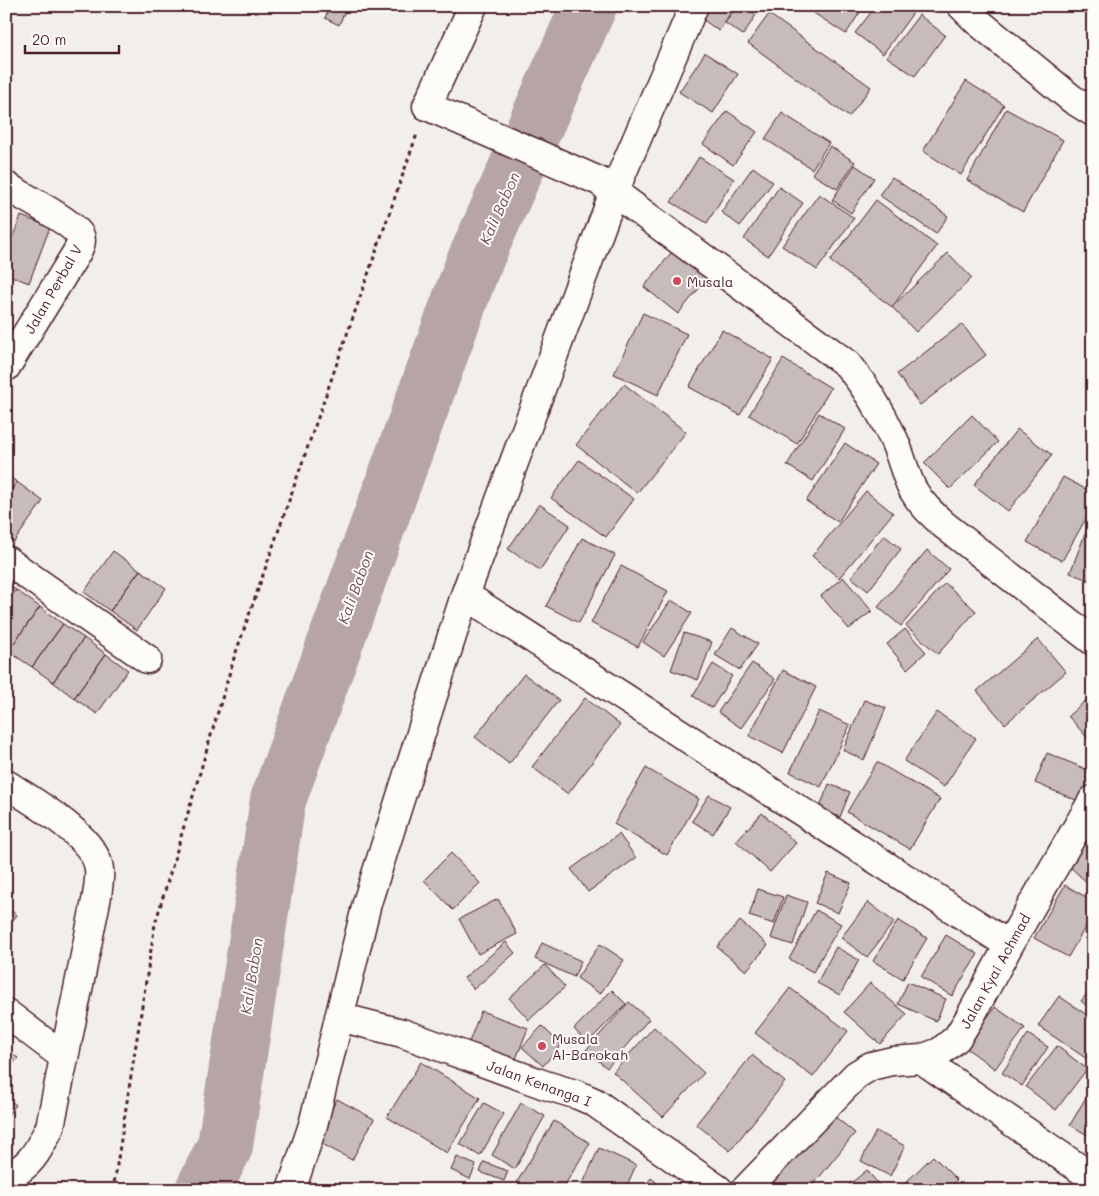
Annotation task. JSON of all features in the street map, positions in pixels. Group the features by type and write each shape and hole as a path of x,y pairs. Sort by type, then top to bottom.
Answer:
{"street":[{"path":"473,6 427,106 607,187 846,364 864,385 882,415 894,438 913,489 924,506 944,525 1093,641"},
{"path":"291,1190 313,1125 367,903 464,595 607,187 694,6"},
{"path":"962,6 977,21 1072,99 1093,112"},
{"name":"Jalan Perbal V","path":"6,186 72,227 79,234 81,240 77,252 6,367"},
{"path":"6,560 147,659"},
{"path":"464,595 1009,945"},
{"path":"6,784 70,827 90,848 100,868 97,896 50,1127 35,1156 25,1166 6,1178"},
{"name":"Jalan Kyai Achmad","path":"745,1190 856,1075 871,1066 892,1061 921,1059 940,1052 957,1038 1093,800"},
{"path":"6,1013 64,1057"},
{"name":"Jalan Kenanga I","path":"339,1017 402,1033 594,1102 719,1190"},
{"path":"921,1059 1093,1178"}],"path":[{"path":"113,1190 155,924 234,658 427,106"}],"building":[{"path":"330,6 347,6 339,25 325,18"},
{"path":"700,6 735,6 719,31 695,14"},
{"path":"736,6 742,6 756,15 743,35 725,23"},
{"path":"803,6 864,6 846,34"},
{"path":"876,6 918,6 883,54 855,33"},
{"path":"769,14 871,87 849,117 748,43"},
{"path":"919,15 945,35 915,76 887,57"},
{"path":"705,53 738,74 713,113 679,92"},
{"path":"966,81 1004,105 961,175 923,151"},
{"path":"1006,109 1063,140 1023,212 967,180"},
{"path":"727,111 757,132 733,165 703,144"},
{"path":"782,113 829,143 812,169 765,139"},
{"path":"830,146 855,162 837,189 812,174"},
{"path":"699,157 734,179 707,223 671,202"},
{"path":"855,165 874,178 851,213 832,200"},
{"path":"753,167 773,182 740,226 721,212"},
{"path":"892,177 948,216 936,234 879,195"},
{"path":"779,187 803,203 768,256 744,239"},
{"path":"819,194 854,218 817,270 782,246"},
{"path":"876,200 937,246 892,307 830,261"},
{"path":"21,216 50,227 29,283 6,274 6,254"},
{"name":"Musala","path":"675,248 710,275 678,314 644,287"},
{"path":"948,253 972,278 916,332 892,307"},
{"path":"643,313 687,334 658,395 614,374"},
{"path":"962,324 986,355 920,405 897,374"},
{"path":"722,330 773,359 740,415 689,387"},
{"path":"783,359 831,388 797,444 749,415"},
{"path":"624,384 686,432 637,493 576,445"},
{"path":"819,413 845,429 813,481 787,465"},
{"path":"972,415 998,442 950,489 924,463"},
{"path":"1017,429 1052,455 1008,511 974,485"},
{"path":"845,443 876,464 838,522 806,501"},
{"path":"579,460 634,499 606,537 551,498"},
{"path":"6,475 17,482 6,498"},
{"path":"1063,477 1093,493 1093,506 1062,561 1027,542"},
{"path":"17,482 43,501 14,542 6,537 6,498"},
{"path":"866,491 893,513 839,578 812,556"},
{"path":"539,504 570,525 540,570 508,549"},
{"path":"1093,513 1093,582 1070,573"},
{"path":"884,535 901,549 868,591 851,577"},
{"path":"582,538 615,555 579,623 546,606"},
{"path":"927,550 949,569 901,626 878,607"},
{"path":"113,551 140,570 110,611 84,592"},
{"path":"621,566 668,591 638,647 591,623"},
{"path":"140,570 166,588 137,630 110,611"},
{"path":"843,577 872,611 849,629 821,596"},
{"path":"945,583 976,611 938,654 906,626"},
{"path":"6,584 16,590 6,603"},
{"path":"16,590 40,607 8,651 6,650 6,603"},
{"path":"671,600 692,613 664,656 643,642"},
{"path":"40,607 63,624 32,667 8,651"},
{"path":"63,624 84,638 53,682 32,667"},
{"path":"732,628 758,644 740,670 715,655"},
{"path":"905,629 926,652 907,669 887,644"},
{"path":"684,633 712,642 698,680 671,670"},
{"path":"84,638 106,654 74,698 53,682"},
{"path":"1038,639 1066,672 1005,724 977,691"},
{"path":"106,654 128,670 97,714 74,698"},
{"path":"752,663 775,679 741,728 718,712"},
{"path":"713,664 732,676 712,708 693,696"},
{"path":"783,670 816,687 783,753 749,736"},
{"path":"524,674 559,700 509,764 475,737"},
{"path":"1093,694 1093,744 1068,716"},
{"path":"585,698 620,725 568,794 532,767"},
{"path":"864,700 886,708 864,760 843,750"},
{"path":"819,711 850,725 821,787 790,772"},
{"path":"937,712 976,738 944,787 904,761"},
{"path":"1047,753 1093,772 1093,779 1083,803 1035,783"},
{"path":"877,762 940,799 910,849 847,812"},
{"path":"646,768 699,799 667,855 614,824"},
{"path":"829,784 850,792 840,817 819,809"},
{"path":"709,795 730,807 713,834 692,821"},
{"path":"762,813 796,843 770,872 736,841"},
{"path":"619,834 636,858 588,892 571,869"},
{"path":"1093,836 1093,888 1067,864"},
{"path":"451,853 480,883 453,910 424,880"},
{"path":"828,873 851,883 838,913 815,903"},
{"path":"1065,885 1093,901 1093,914 1068,957 1034,938"},
{"path":"758,889 783,897 774,924 749,916"},
{"path":"786,895 807,902 793,945 771,938"},
{"path":"498,899 517,934 478,954 459,919"},
{"path":"868,902 894,922 867,957 841,938"},
{"path":"6,907 17,915 6,929"},
{"path":"816,910 841,924 813,972 789,959"},
{"path":"898,920 927,938 903,979 873,961"},
{"path":"740,921 768,945 746,971 717,947"},
{"path":"946,935 978,954 952,996 921,977"},
{"path":"506,942 515,953 474,989 464,978"},
{"path":"542,943 581,961 574,977 535,959"},
{"path":"600,944 624,960 600,994 577,978"},
{"path":"836,947 859,960 840,995 817,983"},
{"path":"545,965 565,987 529,1020 509,998"},
{"path":"908,982 946,999 936,1021 898,1004"},
{"path":"870,983 907,1014 880,1044 844,1012"},
{"path":"1093,986 1093,1011 1081,1001"},
{"path":"790,988 848,1031 813,1077 755,1033"},
{"path":"612,990 626,1004 587,1043 574,1029"},
{"path":"1059,996 1093,1019 1093,1063 1038,1026"},
{"path":"629,1002 649,1019 607,1068 586,1050"},
{"path":"995,1007 1025,1028 995,1069 965,1047"},
{"path":"481,1011 528,1028 514,1064 467,1047"},
{"name":"Musala Al-Barokah","path":"542,1026 561,1045 543,1066 522,1047"},
{"path":"654,1027 704,1073 663,1117 613,1072"},
{"path":"1028,1034 1048,1047 1022,1086 1002,1073"},
{"path":"1057,1046 1087,1069 1056,1110 1026,1087"},
{"path":"6,1049 18,1058 6,1072"},
{"path":"752,1055 785,1082 730,1151 696,1124"},
{"path":"421,1062 480,1098 447,1153 387,1117"},
{"path":"1093,1085 1093,1138 1070,1125"},
{"path":"6,1097 16,1105 6,1118"},
{"path":"337,1099 374,1119 352,1160 315,1140"},
{"path":"484,1103 504,1114 480,1156 460,1144"},
{"path":"521,1103 545,1116 515,1169 492,1155"},
{"path":"828,1111 855,1133 809,1190 776,1190 769,1184"},
{"path":"554,1121 590,1143 562,1190 531,1190 517,1182"},
{"path":"876,1131 905,1146 890,1176 861,1161"},
{"path":"599,1148 636,1165 625,1190 580,1190"},
{"path":"933,1156 957,1180 947,1190 898,1190"},
{"path":"457,1157 476,1165 470,1179 451,1170"},
{"path":"484,1162 508,1171 504,1181 480,1172"},
{"path":"867,1170 883,1190 844,1190 844,1189"},
{"path":"651,1178 666,1190 642,1190"}],"waterway":[{"name":"Kali Babon","path":"203,1190 225,1146 278,800 472,267 589,6"}],"place":[{"name":"Musala","path":"677,281"},
{"name":"Musala Al-Barokah","path":"542,1046"}]}
